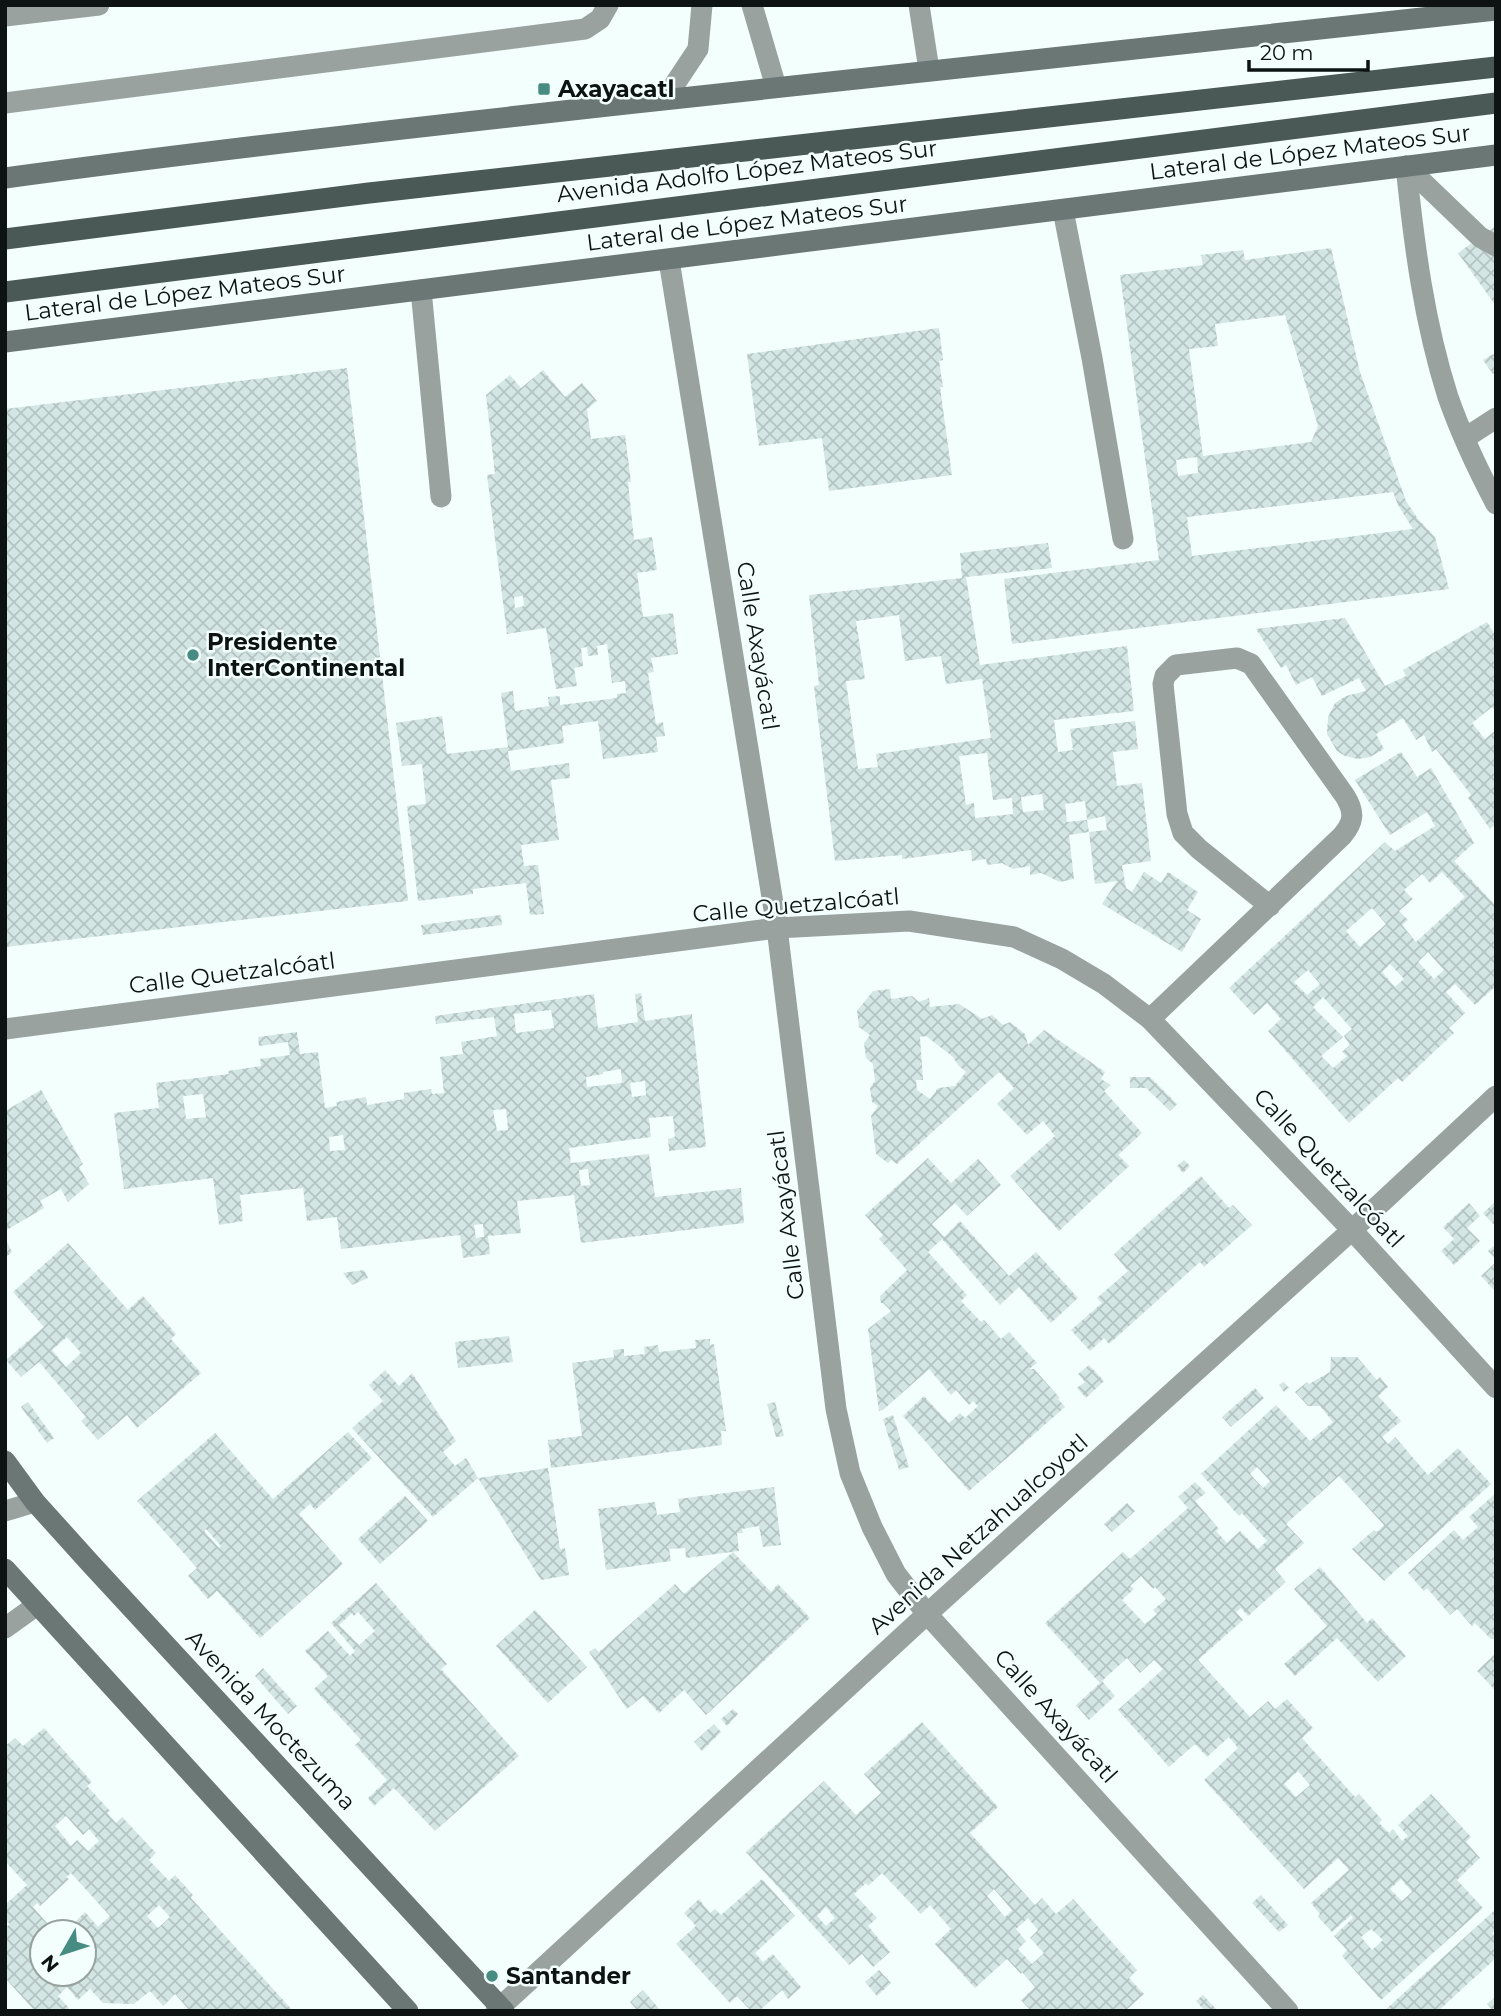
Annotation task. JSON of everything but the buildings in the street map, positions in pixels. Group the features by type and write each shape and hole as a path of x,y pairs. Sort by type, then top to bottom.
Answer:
{"main road":[{"path":"5,178 219,150 665,99 1457,10 1496,10"},
{"name":"Avenida Adolfo López Mateos Sur","path":"5,239 369,193 1496,67"},
{"name":"Avenida Adolfo López Mateos Sur","path":"5,292 1496,103"},
{"name":"Lateral de López Mateos Sur","path":"5,342 1496,155"},
{"name":"Avenida Moctezuma","path":"5,1461 35,1502 500,2009"},
{"path":"5,1569 408,2011"}],"street":[{"path":"5,16 99,5"},
{"path":"5,103 586,29 600,19 608,5"},
{"path":"665,99 698,49 702,5"},
{"path":"752,5 776,87"},
{"path":"919,5 929,70"},
{"path":"1406,166 1480,237 1496,246"},
{"path":"1406,166 1414,242 1428,320 1448,398 1496,505"},
{"path":"1063,210 1124,539"},
{"name":"Calle Axayácatl","path":"669,260 778,928 836,1409 850,1473 872,1527 896,1574 927,1614 1288,2011"},
{"path":"421,290 441,497"},
{"path":"1465,438 1496,418"},
{"path":"1150,1019 1270,906 1342,836 1354,816 1351,806 1251,664 1237,658 1176,665 1165,676 1163,684 1177,814 1183,834 1270,906"},
{"name":"Calle Quetzalcóatl","path":"5,1029 778,928 909,920 1014,937 1083,971 1150,1019 1352,1230 1496,1388"},
{"name":"Avenida Netzahualcoyotl","path":"500,2009 927,1614 1496,1097"},
{"path":"5,1511 35,1502"},
{"path":"5,1628 37,1605"}],"place":[{"name":"Axayacatl","path":"544,89"},
{"name":"Presidente InterContinental","path":"193,655"},
{"name":"Santander","path":"492,1976"}]}
